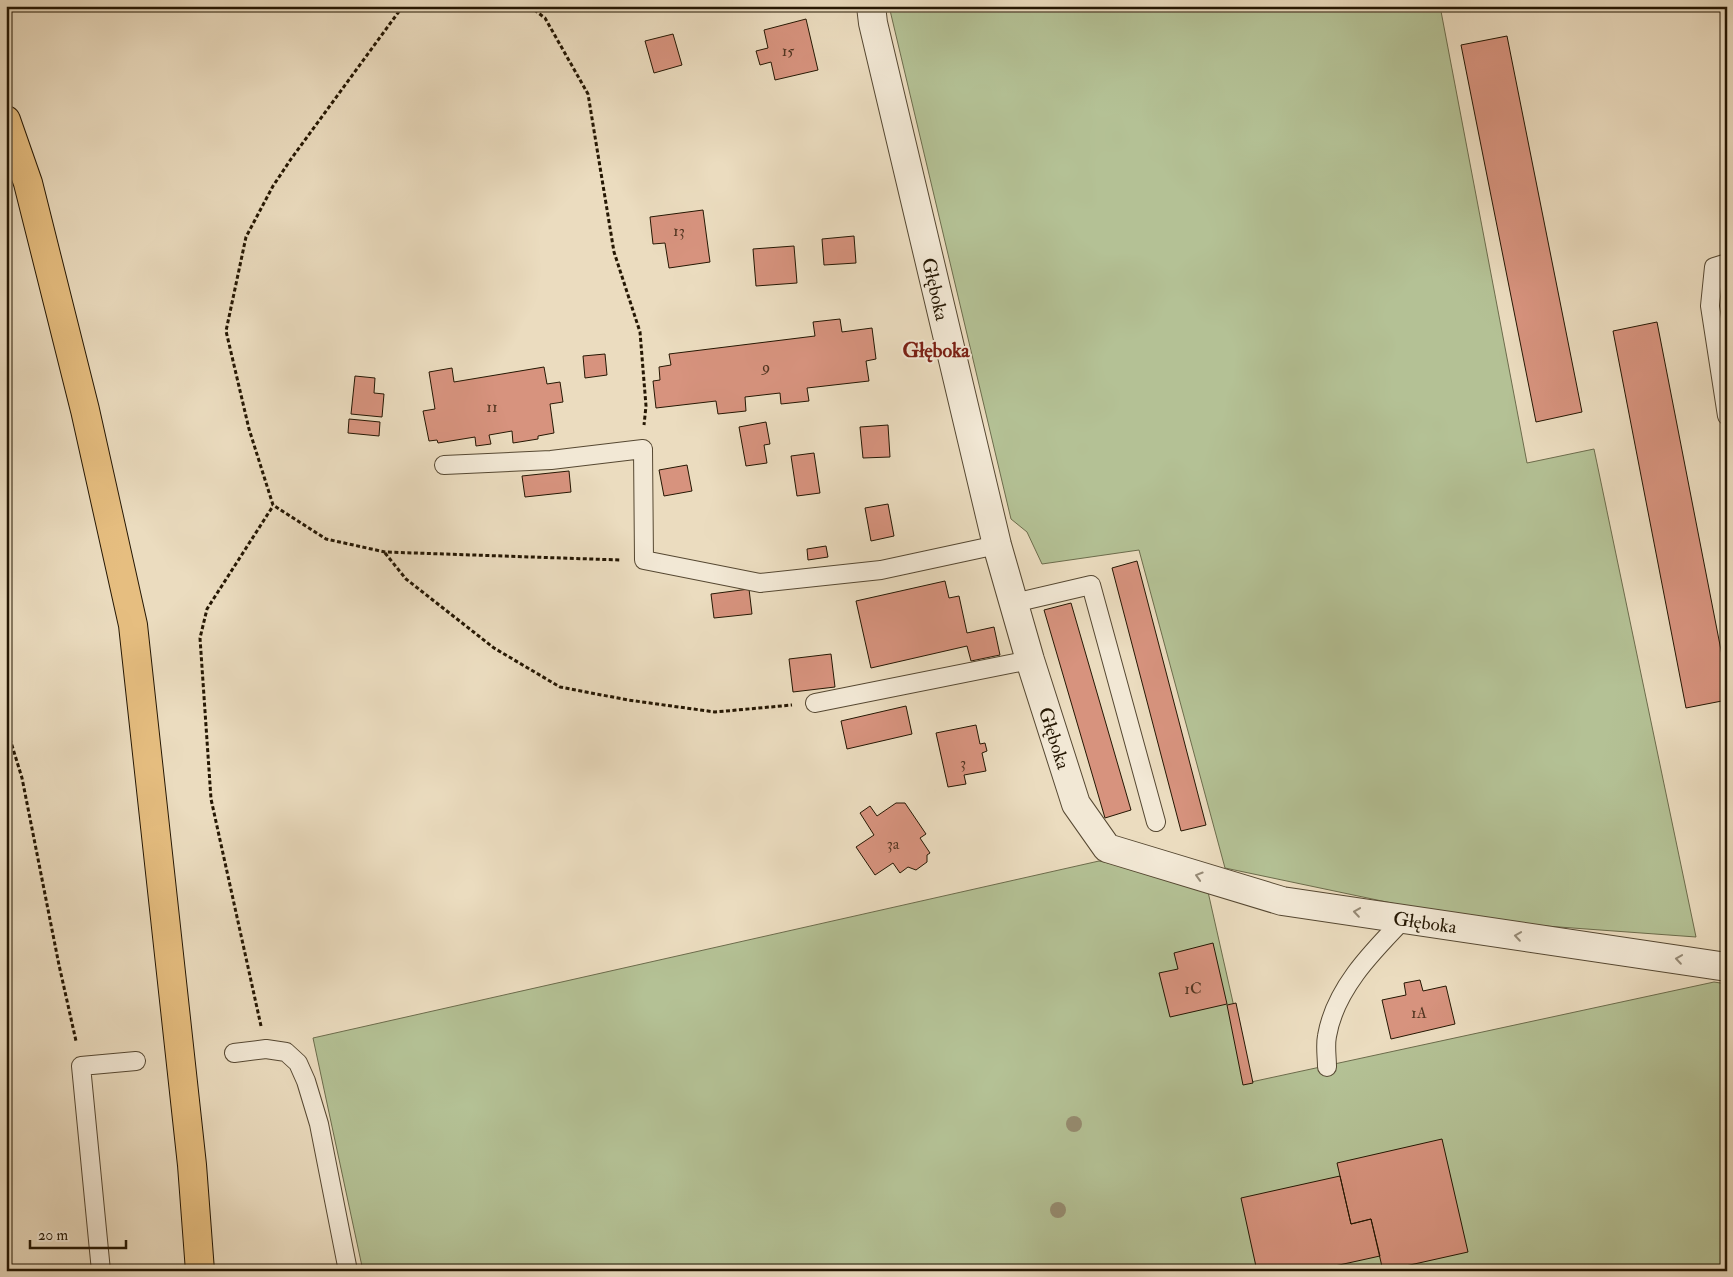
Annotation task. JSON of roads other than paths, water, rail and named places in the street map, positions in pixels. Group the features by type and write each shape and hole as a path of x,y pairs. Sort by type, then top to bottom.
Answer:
{"main road":[{"path":"6,120 28,183 85,410 133,625 192,1165 200,1271"}],"street":[{"name":"Głęboka","path":"871,6 875,33 997,545 1030,660 1076,804 1107,848 1282,901 1727,966"}],"lane":[{"path":"1727,263 1714,267 1710,306 1727,416"},
{"path":"444,465 550,460 643,449 644,560 760,583 881,570 997,545"},
{"path":"1014,603 1091,584 1156,822"},
{"path":"815,703 1030,660"},
{"path":"1326,1067 1327,1036 1336,1006 1352,979 1371,953 1404,919"},
{"path":"234,1053 266,1048 286,1052 298,1063 306,1081 319,1124 348,1271"},
{"path":"101,1271 81,1066 136,1061"}],"district":[{"name":"Głęboka","path":"936,350"}]}
